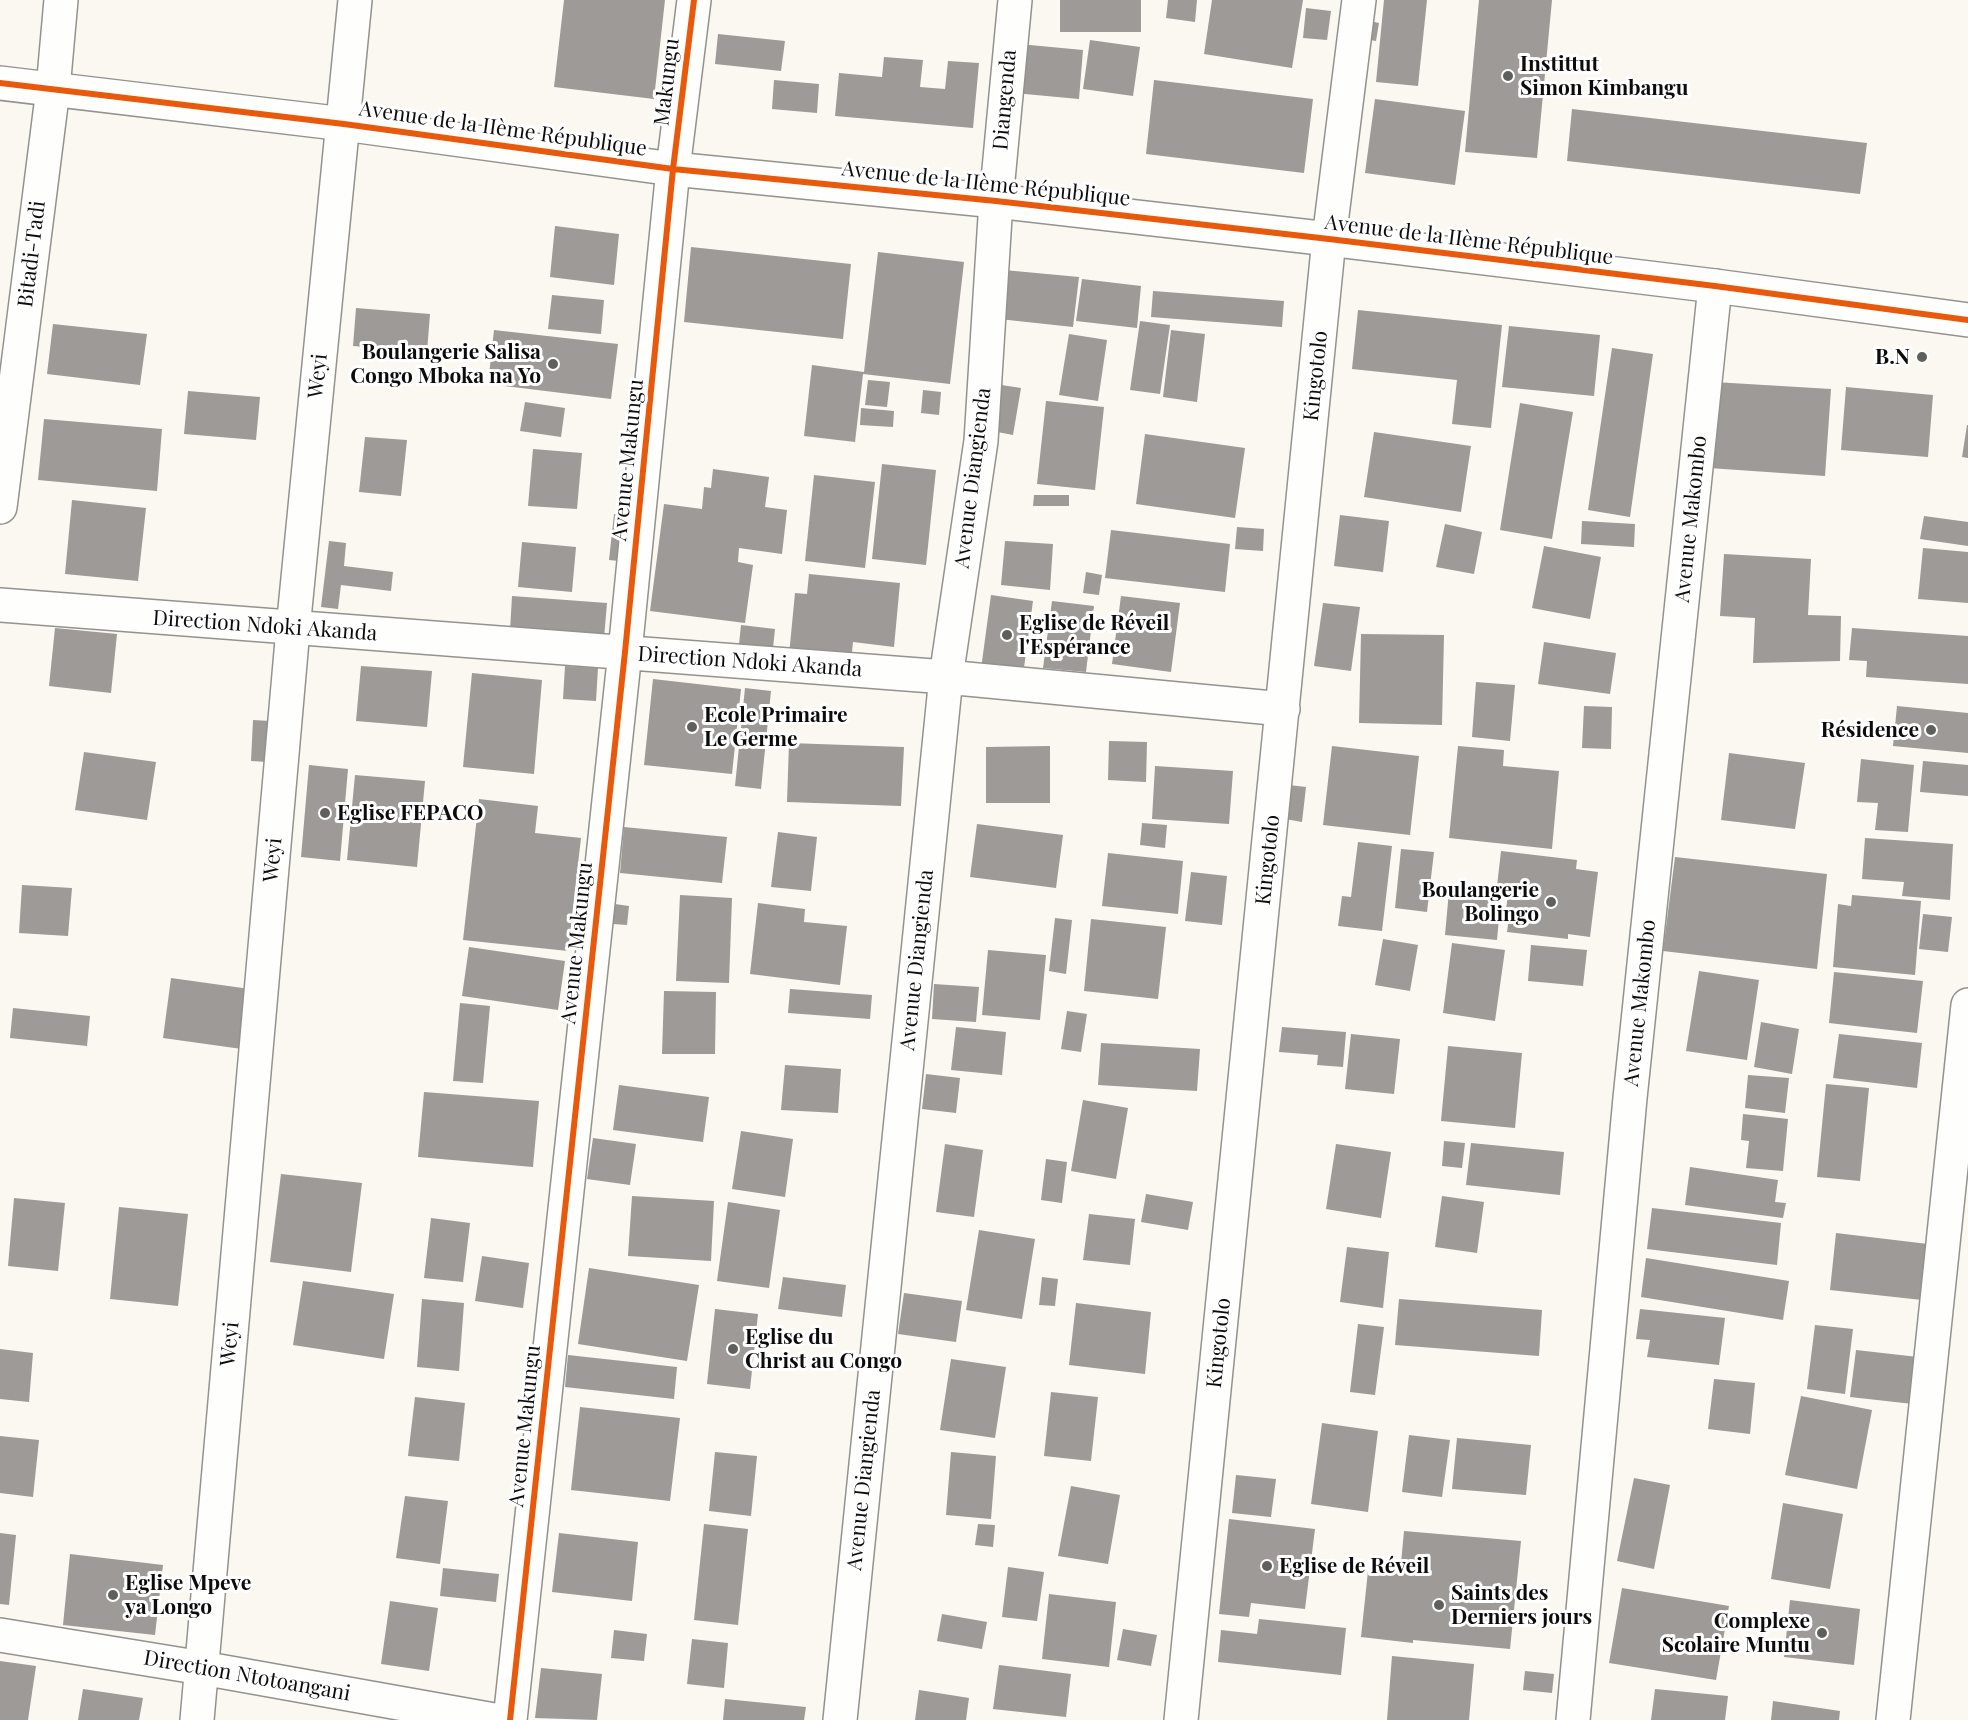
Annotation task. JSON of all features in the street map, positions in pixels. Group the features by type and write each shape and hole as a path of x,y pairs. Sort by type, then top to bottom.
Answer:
{"street":[{"name":"Bitadi-Tadi","path":"0,507 53,89 61,0"},
{"name":"Weyi","path":"197,1720 293,628 355,0"},
{"name":"Makungu","path":"673,169 694,0"},
{"name":"Diangenda","path":"996,201 1015,0"},
{"name":"Kingotolo","path":"1181,1720 1329,239 1359,0"},
{"name":"Avenue de la IIème République","path":"0,83 344,124 673,169 996,201 1329,239 1715,286 1968,320"},
{"name":"Avenue Makungu","path":"510,1720 625,652 673,169"},
{"name":"Avenue Diangienda","path":"840,1720 946,677 981,441 996,201"},
{"name":"Avenue Makombo","path":"1573,1720 1629,1110 1715,286"},
{"name":"Direction Ndoki Akanda","path":"0,605 946,677 1283,709"},
{"path":"1893,1720 1968,1005"},
{"name":"Direction Ntotoangani","path":"0,1635 494,1720"}],"building":[{"path":"564,0 665,0 654,99 554,87"},
{"path":"1060,0 1141,0 1141,32 1060,32"},
{"path":"1168,0 1197,0 1195,22 1166,18"},
{"path":"1212,0 1303,0 1292,68 1204,54"},
{"path":"1384,0 1427,0 1418,86 1376,82"},
{"name":"Instittut Simon Kimbangu","path":"1479,0 1552,0 1537,158 1465,152"},
{"path":"1306,8 1331,11 1327,40 1303,38"},
{"path":"1360,19 1379,23 1376,41 1357,38"},
{"path":"718,34 785,41 781,71 715,64"},
{"path":"1090,40 1140,47 1133,96 1083,89"},
{"path":"1019,44 1083,50 1079,99 1014,93"},
{"path":"884,57 923,60 920,87 945,89 948,61 979,63 973,128 835,116 839,73 882,77"},
{"path":"774,80 819,84 817,113 772,109"},
{"path":"1154,80 1313,99 1304,173 1146,154"},
{"path":"1375,99 1465,111 1455,185 1365,173"},
{"path":"1572,109 1867,143 1860,194 1567,161"},
{"path":"555,226 619,234 614,285 550,277"},
{"path":"691,247 851,264 843,339 684,322"},
{"path":"878,252 964,262 950,384 863,374 855,442 804,436 812,365 864,372"},
{"path":"1004,270 1079,277 1073,327 999,319"},
{"path":"1082,279 1141,286 1137,328 1076,321"},
{"path":"1153,291 1284,301 1282,327 1151,317"},
{"path":"552,295 604,300 601,334 548,329"},
{"path":"356,308 430,314 427,352 353,346"},
{"path":"1358,310 1502,325 1491,428 1452,424 1457,380 1352,369"},
{"path":"1140,321 1170,325 1160,394 1130,390"},
{"path":"53,324 147,334 140,385 47,374"},
{"path":"1509,326 1600,335 1594,396 1502,387"},
{"name":"Boulangerie Salisa Congo Mboka na Yo","path":"494,330 618,344 611,399 488,384"},
{"path":"1171,330 1205,334 1197,402 1163,397"},
{"path":"1069,334 1107,340 1098,401 1059,395"},
{"path":"1612,348 1653,354 1630,517 1588,510"},
{"path":"868,380 890,382 887,407 865,405"},
{"path":"1714,382 1831,389 1825,476 1709,468"},
{"path":"995,384 1021,388 1013,435 987,430"},
{"path":"1846,387 1933,395 1928,457 1841,450"},
{"path":"923,390 941,392 939,415 921,413"},
{"path":"188,391 260,397 256,440 184,434"},
{"path":"1046,401 1104,407 1095,490 1037,484"},
{"path":"525,402 565,408 561,437 520,431"},
{"path":"1520,403 1573,412 1552,539 1500,530"},
{"path":"861,408 894,411 893,427 860,425"},
{"path":"44,419 162,429 157,491 38,480"},
{"path":"1968,425 1968,458 1962,457"},
{"path":"1374,432 1471,446 1461,512 1364,497"},
{"path":"1145,434 1245,448 1235,518 1136,504"},
{"path":"365,437 407,440 401,496 359,492"},
{"path":"533,449 582,453 577,509 528,506"},
{"path":"882,464 936,470 926,565 872,559"},
{"path":"713,469 769,477 765,507 787,510 782,554 739,548 738,562 753,565 745,623 650,611 664,504 702,509 704,487 711,488"},
{"path":"814,475 875,482 865,568 805,561"},
{"path":"1034,495 1069,495 1069,506 1033,506"},
{"path":"72,500 146,508 138,581 65,574"},
{"path":"614,514 634,516 629,562 609,560"},
{"path":"1340,515 1389,521 1383,572 1334,566"},
{"path":"1924,516 1968,522 1968,546 1920,539"},
{"path":"1582,521 1635,524 1634,547 1581,544"},
{"path":"1445,524 1482,532 1474,574 1436,567"},
{"path":"1237,527 1264,529 1263,551 1235,549"},
{"path":"1111,530 1230,544 1225,592 1105,578"},
{"path":"329,541 346,543 344,566 393,572 391,591 341,585 338,609 321,607"},
{"path":"1005,541 1053,544 1050,590 1001,585"},
{"path":"522,542 576,547 572,592 518,587"},
{"path":"1544,546 1601,557 1590,619 1532,608"},
{"path":"1923,548 1968,552 1968,603 1918,599"},
{"path":"1724,554 1811,559 1808,615 1841,616 1840,661 1753,663 1755,618 1720,616"},
{"path":"1086,572 1102,575 1099,595 1083,593"},
{"path":"809,574 900,583 894,647 853,642 851,661 789,655 795,593 807,594"},
{"name":"Eglise de Réveil l'Espérance","path":"991,595 1033,601 1023,675 981,669"},
{"path":"512,596 607,603 604,638 510,631"},
{"path":"1121,596 1180,603 1171,672 1112,664"},
{"path":"1052,601 1094,606 1086,672 1043,668"},
{"path":"1323,603 1360,607 1351,671 1314,666"},
{"path":"741,625 775,629 772,658 738,654"},
{"path":"55,628 117,634 111,693 49,686"},
{"path":"1852,628 1968,636 1968,684 1866,677 1867,661 1849,660"},
{"path":"1361,634 1444,635 1442,725 1359,723"},
{"path":"1544,642 1616,653 1610,694 1538,684"},
{"path":"361,666 432,671 427,727 356,721"},
{"path":"565,666 598,668 596,701 563,699"},
{"path":"472,673 542,680 534,774 463,767"},
{"name":"Ecole Primaire Le Germe","path":"653,679 741,689 732,774 644,765"},
{"path":"1476,682 1515,685 1510,741 1472,737"},
{"path":"745,688 771,691 761,789 735,786"},
{"path":"1584,706 1612,707 1611,749 1582,748"},
{"name":"Résidence","path":"1897,706 1968,713 1968,753 1893,746"},
{"path":"253,720 270,721 268,762 251,761"},
{"path":"1109,741 1147,742 1146,782 1108,780"},
{"path":"789,743 904,747 901,806 787,802"},
{"path":"1050,746 1050,803 986,803 986,747"},
{"path":"1332,746 1419,756 1410,835 1323,825"},
{"path":"1458,746 1504,750 1503,766 1559,771 1552,849 1449,838"},
{"path":"84,752 156,762 147,820 75,810"},
{"path":"1729,753 1805,763 1795,829 1721,820"},
{"path":"1861,759 1914,765 1908,832 1875,830 1878,803 1857,802"},
{"path":"1923,761 1968,765 1968,796 1920,792"},
{"name":"Eglise FEPACO","path":"309,765 348,769 340,861 301,857"},
{"path":"1155,766 1233,771 1229,824 1152,819"},
{"path":"355,775 425,781 417,867 347,860"},
{"path":"1289,785 1306,787 1302,822 1285,819"},
{"path":"479,799 538,806 535,833 581,838 568,951 463,940"},
{"path":"1142,823 1167,825 1165,848 1140,845"},
{"path":"977,824 1063,835 1056,888 970,877"},
{"path":"624,827 727,837 722,883 620,873"},
{"path":"778,832 817,837 811,891 771,887"},
{"path":"1865,838 1953,844 1950,900 1902,896 1904,882 1862,879"},
{"path":"1358,842 1392,846 1382,931 1338,926 1342,896 1351,897"},
{"path":"1401,849 1434,852 1427,912 1395,908"},
{"name":"Boulangerie Bolingo","path":"1501,851 1577,860 1576,869 1598,872 1590,937 1568,934 1568,939 1507,932 1509,917 1505,917 1509,887 1497,886"},
{"path":"1108,853 1183,861 1178,914 1102,906"},
{"path":"1675,857 1827,874 1817,969 1663,951"},
{"path":"1191,872 1227,876 1222,925 1185,921"},
{"path":"22,885 72,888 68,936 19,933"},
{"path":"1449,891 1501,896 1497,940 1445,935"},
{"path":"680,895 732,898 729,983 676,981"},
{"path":"1852,895 1921,901 1915,975 1833,967 1838,904 1851,906"},
{"path":"758,903 805,909 804,922 847,926 840,985 750,974"},
{"path":"615,904 629,906 627,925 613,924"},
{"path":"1923,914 1952,917 1948,952 1919,949"},
{"path":"1055,918 1072,920 1066,974 1049,971"},
{"path":"1091,919 1166,927 1158,999 1084,991"},
{"path":"1383,939 1418,945 1410,991 1375,985"},
{"path":"1452,943 1505,950 1495,1021 1443,1013"},
{"path":"1531,945 1587,950 1583,986 1528,981"},
{"path":"469,947 565,961 558,1010 462,996"},
{"path":"988,950 1046,955 1040,1020 982,1015"},
{"path":"1699,971 1759,980 1747,1060 1686,1051"},
{"path":"1834,972 1923,981 1917,1033 1829,1023"},
{"path":"171,978 257,990 249,1050 163,1038"},
{"path":"934,984 979,987 976,1022 932,1019"},
{"path":"790,989 872,995 870,1019 788,1013"},
{"path":"664,991 716,992 715,1054 662,1054"},
{"path":"460,1003 490,1006 483,1083 453,1081"},
{"path":"13,1008 90,1016 87,1046 10,1038"},
{"path":"1067,1011 1087,1014 1081,1052 1061,1049"},
{"path":"1761,1022 1799,1029 1792,1074 1754,1067"},
{"path":"956,1027 1006,1032 1002,1075 951,1070"},
{"path":"1282,1027 1346,1032 1343,1067 1317,1065 1318,1055 1279,1052"},
{"path":"1351,1034 1400,1039 1394,1094 1345,1089"},
{"path":"1839,1034 1922,1043 1917,1088 1833,1078"},
{"path":"1101,1043 1200,1049 1197,1091 1098,1085"},
{"path":"1448,1046 1522,1053 1515,1128 1441,1121"},
{"path":"785,1065 841,1069 838,1113 781,1110"},
{"path":"926,1074 960,1078 956,1113 922,1109"},
{"path":"1748,1075 1789,1078 1785,1113 1745,1108"},
{"path":"1826,1084 1869,1088 1860,1181 1817,1177"},
{"path":"619,1085 709,1097 703,1142 613,1130"},
{"path":"424,1092 539,1101 533,1167 418,1157"},
{"path":"1083,1100 1128,1108 1116,1179 1071,1171"},
{"path":"1743,1114 1788,1119 1783,1171 1746,1168 1749,1141 1741,1140"},
{"path":"741,1131 793,1139 785,1197 732,1189"},
{"path":"593,1138 636,1144 630,1185 587,1179"},
{"path":"1444,1141 1465,1143 1462,1168 1442,1166"},
{"path":"1471,1143 1564,1152 1560,1195 1466,1185"},
{"path":"945,1144 983,1150 974,1217 936,1212"},
{"path":"1336,1144 1391,1152 1381,1218 1326,1209"},
{"path":"1046,1159 1067,1162 1062,1203 1041,1200"},
{"path":"1690,1167 1778,1180 1775,1202 1786,1203 1783,1218 1685,1205"},
{"path":"281,1174 362,1183 351,1272 270,1262"},
{"path":"1146,1194 1193,1202 1188,1230 1141,1222"},
{"path":"632,1196 714,1201 711,1261 628,1256"},
{"path":"1442,1196 1484,1202 1477,1253 1435,1247"},
{"path":"14,1198 65,1203 58,1271 8,1266"},
{"path":"728,1202 780,1210 769,1288 717,1281"},
{"path":"119,1207 188,1214 178,1306 110,1299"},
{"path":"1652,1208 1781,1223 1777,1265 1647,1249"},
{"path":"1089,1214 1135,1219 1130,1265 1083,1260"},
{"path":"431,1218 470,1223 463,1282 424,1278"},
{"path":"979,1230 1035,1239 1022,1319 966,1310"},
{"path":"1836,1233 1928,1244 1922,1300 1830,1290"},
{"path":"1347,1247 1389,1252 1383,1308 1340,1302"},
{"path":"482,1256 529,1263 523,1308 475,1301"},
{"path":"1646,1258 1789,1281 1783,1320 1641,1297"},
{"path":"589,1268 699,1285 687,1361 578,1344"},
{"path":"783,1277 846,1285 842,1317 778,1309"},
{"path":"1042,1277 1058,1279 1055,1306 1039,1305"},
{"path":"303,1281 394,1294 384,1359 293,1345"},
{"path":"904,1293 962,1301 956,1342 898,1334"},
{"path":"422,1299 464,1303 459,1371 417,1367"},
{"path":"1399,1299 1542,1310 1539,1356 1395,1345"},
{"path":"1076,1303 1151,1312 1145,1374 1069,1365"},
{"name":"Eglise du Christ au Congo","path":"715,1309 758,1314 750,1389 707,1384"},
{"path":"1640,1309 1725,1318 1719,1365 1647,1357 1650,1340 1636,1339"},
{"path":"1358,1324 1384,1327 1375,1395 1350,1392"},
{"path":"1815,1325 1853,1329 1845,1394 1807,1389"},
{"path":"0,1349 33,1353 29,1402 0,1399"},
{"path":"1856,1350 1918,1357 1913,1404 1850,1397"},
{"path":"568,1355 677,1367 674,1399 565,1387"},
{"path":"951,1359 1006,1367 995,1438 940,1430"},
{"path":"1714,1379 1755,1383 1750,1434 1708,1429"},
{"path":"1051,1392 1098,1397 1091,1461 1044,1456"},
{"path":"1801,1396 1872,1410 1857,1489 1785,1475"},
{"path":"415,1397 465,1403 459,1461 408,1456"},
{"path":"580,1407 680,1418 670,1501 571,1490"},
{"path":"1322,1423 1378,1431 1368,1512 1311,1504"},
{"path":"1409,1435 1450,1440 1442,1497 1402,1492"},
{"path":"0,1436 39,1440 33,1497 0,1493"},
{"path":"1457,1438 1531,1445 1526,1495 1452,1489"},
{"path":"715,1452 757,1456 751,1516 709,1511"},
{"path":"951,1452 996,1456 991,1519 946,1515"},
{"path":"1236,1475 1276,1479 1271,1517 1232,1513"},
{"path":"1634,1478 1670,1485 1654,1569 1617,1561"},
{"path":"1071,1486 1120,1495 1108,1564 1058,1556"},
{"path":"405,1496 448,1501 440,1564 396,1558"},
{"path":"1783,1503 1843,1514 1830,1589 1771,1579"},
{"name":"Eglise de Réveil","path":"1229,1519 1315,1529 1305,1609 1251,1603 1249,1617 1219,1614"},
{"path":"704,1524 748,1529 738,1625 694,1620"},
{"path":"978,1524 995,1525 993,1547 975,1545"},
{"name":"Saints des Derniers jours","path":"1404,1531 1521,1541 1510,1649 1413,1640 1413,1643 1361,1637 1368,1571 1400,1574"},
{"path":"0,1533 16,1535 9,1605 0,1604"},
{"path":"559,1533 638,1542 632,1601 552,1592"},
{"name":"Eglise Mpeve ya Longo","path":"70,1554 163,1565 155,1635 63,1625"},
{"path":"1008,1567 1044,1572 1037,1621 1002,1617"},
{"path":"443,1568 499,1574 496,1602 440,1596"},
{"path":"1622,1588 1729,1606 1716,1680 1609,1663"},
{"path":"1049,1594 1116,1602 1109,1667 1042,1659"},
{"name":"Complexe Scolaire Muntu","path":"1790,1600 1860,1609 1854,1665 1784,1657"},
{"path":"390,1601 438,1608 429,1671 381,1664"},
{"path":"942,1614 987,1622 982,1649 937,1641"},
{"path":"1259,1619 1346,1628 1341,1675 1218,1662 1221,1630 1257,1634"},
{"path":"1123,1629 1157,1635 1151,1666 1117,1660"},
{"path":"614,1630 647,1634 644,1661 611,1658"},
{"path":"692,1639 728,1643 724,1688 687,1684"},
{"path":"1392,1656 1474,1664 1469,1720 1387,1720"},
{"path":"0,1661 36,1666 28,1720 0,1720"},
{"path":"999,1665 1071,1674 1066,1717 993,1709"},
{"path":"541,1668 602,1674 597,1720 535,1718"},
{"path":"1525,1671 1554,1674 1552,1693 1523,1690"},
{"path":"83,1689 143,1698 139,1720 78,1720"},
{"path":"1655,1689 1728,1696 1725,1720 1651,1720"},
{"path":"919,1690 969,1698 966,1720 915,1720"},
{"path":"725,1699 806,1707 804,1720 723,1720"},
{"path":"1773,1701 1840,1711 1839,1720 1771,1720"}],"cycle path":[{"path":"510,1720 625,652 673,169 694,0"},
{"path":"0,83 344,124 673,169 996,201 1329,239 1715,286 1968,320"}],"place":[{"name":"Instittut Simon Kimbangu","path":"1508,76"},
{"name":"B.N","path":"1922,357"},
{"name":"Boulangerie Salisa Congo Mboka na Yo","path":"553,364"},
{"name":"Eglise de Réveil l'Espérance","path":"1007,635"},
{"name":"Ecole Primaire Le Germe","path":"692,727"},
{"name":"Résidence","path":"1931,730"},
{"name":"Eglise FEPACO","path":"325,813"},
{"name":"Boulangerie Bolingo","path":"1551,902"},
{"name":"Eglise du Christ au Congo","path":"733,1349"},
{"name":"Eglise de Réveil","path":"1267,1566"},
{"name":"Eglise Mpeve ya Longo","path":"113,1595"},
{"name":"Saints des Derniers jours","path":"1439,1605"},
{"name":"Complexe Scolaire Muntu","path":"1822,1633"}]}
